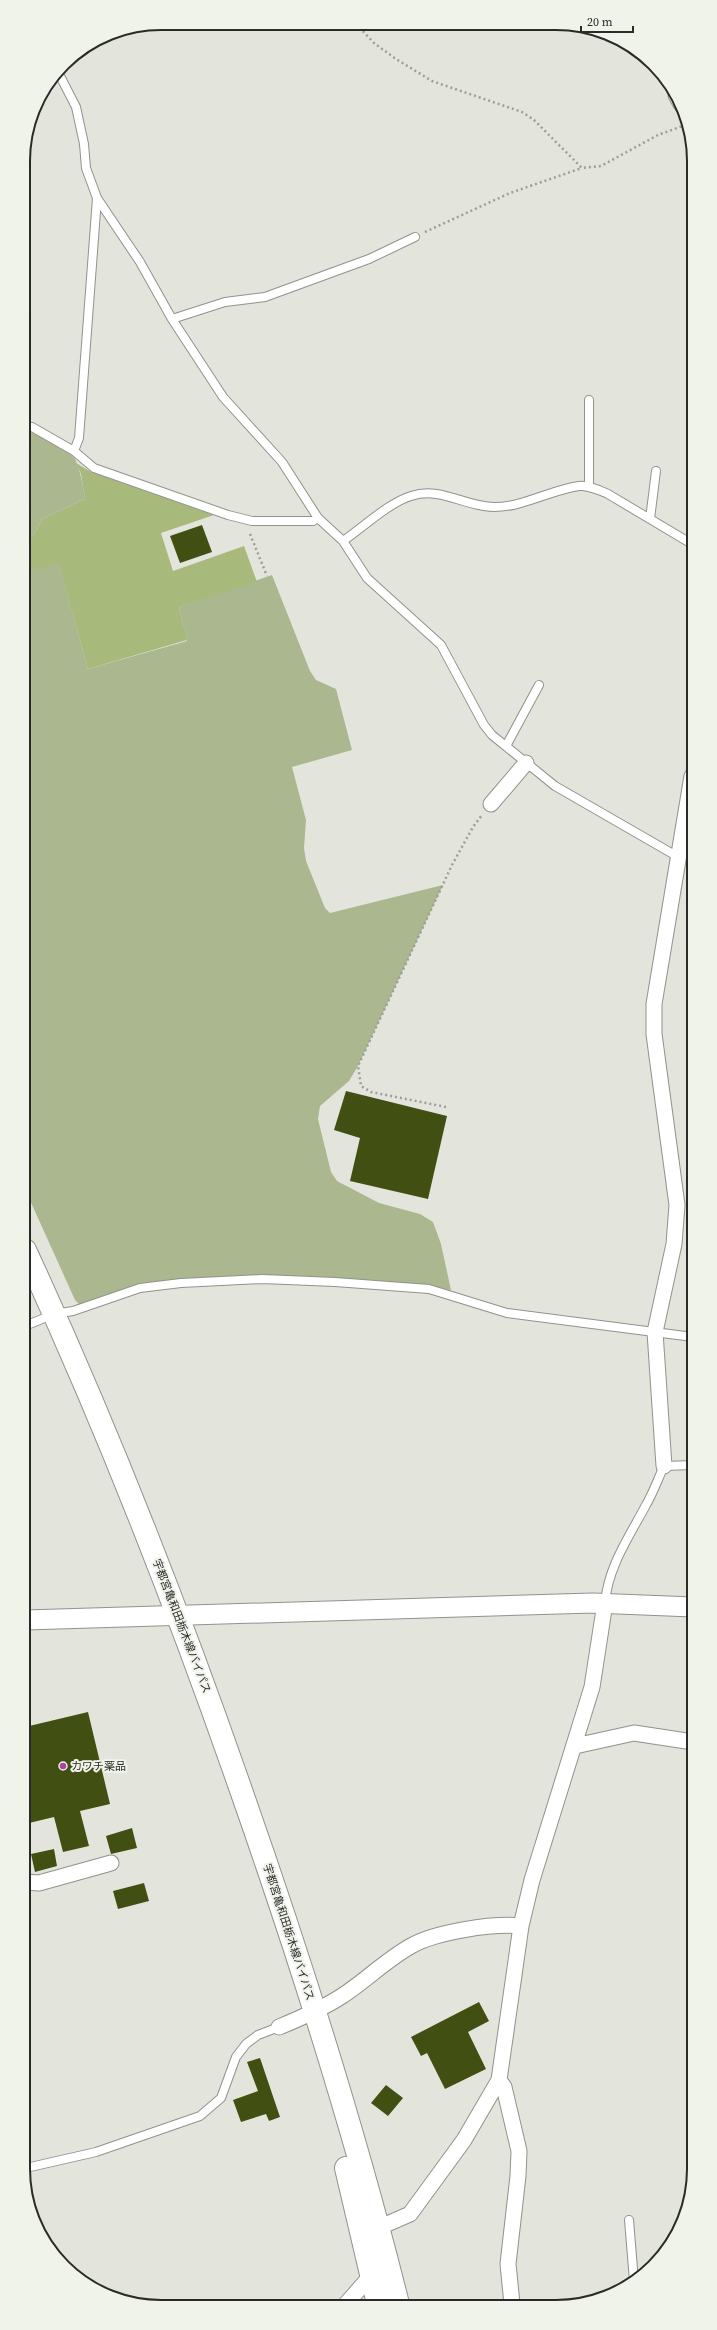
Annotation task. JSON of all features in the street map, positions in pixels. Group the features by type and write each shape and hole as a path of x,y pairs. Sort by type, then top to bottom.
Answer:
{"main road":[{"name":"宇都宮亀和田栃木線バイパス","path":"30,1263 54,1314 126,1482 179,1614 268,1867 315,2012 378,2228 378,2300"},
{"name":"宇都宮亀和田栃木線バイパス","path":"315,2012 340,2144 379,2268 396,2300"}],"street":[{"path":"491,804 526,764"},
{"path":"664,1466 655,1332 674,1244 677,1205 654,1034 654,1004 686,861 687,847"},
{"path":"378,2228 410,2214 464,2140 499,2080 520,1926 532,1880 575,1746 592,1687 604,1603"},
{"path":"30,1620 179,1614 604,1603 687,1607"},
{"path":"575,1746 634,1733 687,1741"},
{"path":"30,1882 39,1883 111,1863"},
{"path":"279,2027 315,2012 341,1996 412,1946 438,1936 501,1924 520,1926"},
{"path":"499,2080 504,2087 519,2151 518,2176 508,2264 512,2300"},
{"path":"350,2300 379,2268"}],"lane":[{"path":"61,77 76,107 84,144 86,168 97,198 140,262 172,319 223,397 282,462 318,518 342,541 367,578 441,645 484,725 492,735 555,786 587,806 686,861"},
{"path":"74,451 79,438 97,198"},
{"path":"172,319 225,302 265,297 369,259 414,237"},
{"path":"589,400 589,487"},
{"path":"30,427 74,451 94,468 247,520 313,521 318,518"},
{"path":"650,519 656,471"},
{"path":"342,541 400,501 411,496 439,493 472,504 493,507 511,506 579,486 589,487 608,494 687,541"},
{"path":"506,746 539,685"},
{"path":"30,1324 54,1314 73,1310 140,1288 158,1285 220,1280 306,1281 429,1289 507,1313 687,1336"},
{"path":"604,1603 606,1585 612,1568 648,1503 664,1466 687,1465"},
{"path":"30,2167 96,2152 200,2116 221,2098 236,2057 246,2044 258,2035 279,2027"},
{"path":"629,2220 633,2275"}],"path":[{"path":"362,30 374,43 390,55 432,81 522,112 539,125 582,168"},
{"path":"414,237 510,193 582,168 588,169 601,166 658,135 682,126"},
{"path":"247,520 267,576"},
{"path":"446,1107 371,1092 361,1086 358,1066 452,865 473,826 491,804"}],"green space":[{"path":"30,432 51,442 66,451 75,459 83,484 85,499 42,519 30,540"},
{"path":"76,463 91,472 214,515 161,533 173,571 244,546 257,582 179,607 187,640 88,669 59,564 31,569 30,565 30,539 35,533 42,519 85,499 81,474"},
{"path":"30,548 59,563 88,669 187,641 179,607 272,575 310,671 316,680 336,689 352,750 292,767 306,820 304,848 306,861 325,908 330,913 443,885 358,1066 349,1081 320,1106 318,1119 331,1172 337,1181 379,1203 420,1214 433,1222 441,1244 451,1290 368,1281 184,1280 80,1305 75,1300 30,1200"}],"building":[{"path":"202,525 212,552 180,563 170,536"},
{"path":"346,1091 447,1116 428,1199 350,1181 360,1138 334,1130"},
{"name":"カワチ薬品","path":"88,1712 110,1804 80,1811 89,1846 63,1852 54,1817 30,1823 30,1726"},
{"path":"132,1828 137,1848 111,1854 106,1836"},
{"path":"54,1849 57,1866 35,1872 31,1854"},
{"path":"144,1883 149,1901 118,1909 113,1891"},
{"path":"479,2002 489,2021 468,2032 486,2069 445,2089 427,2053 421,2056 411,2037"},
{"path":"260,2058 280,2117 269,2121 266,2114 241,2122 233,2100 258,2091 247,2062"},
{"path":"386,2085 403,2098 388,2116 371,2103"}],"place":[{"name":"カワチ薬品","path":"63,1766"}]}
